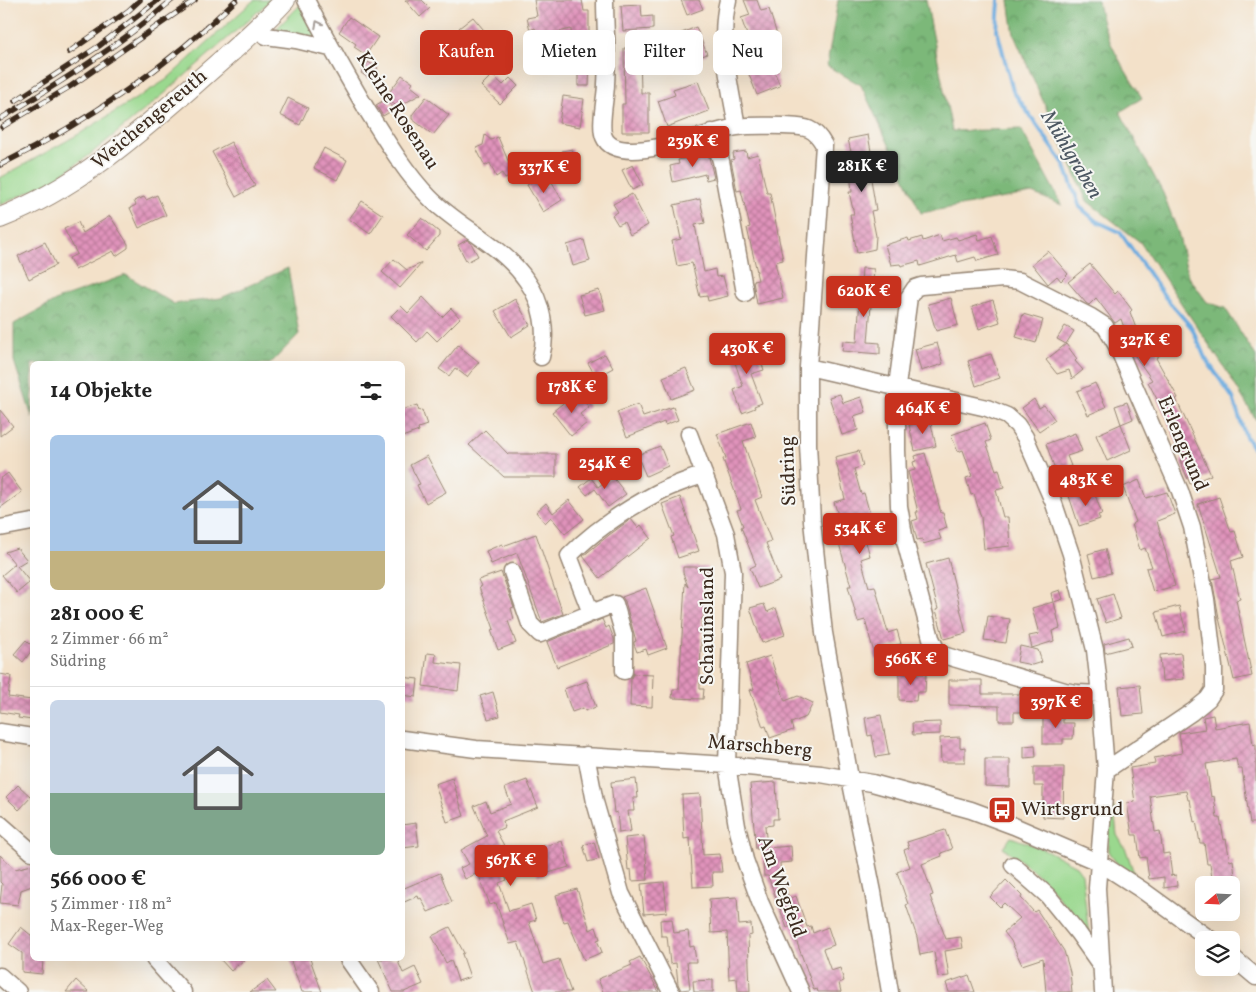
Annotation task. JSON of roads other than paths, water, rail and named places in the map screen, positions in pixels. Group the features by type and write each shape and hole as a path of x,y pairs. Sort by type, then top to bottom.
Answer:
{"main road":[{"name":"Weichengereuth","path":"0,218 50,195 85,174 153,120 257,29 285,0"}],"street":[{"name":"Kleine Rosenau","path":"306,0 330,48 390,147 429,197 507,257 528,281 541,311 545,333 545,344 541,357"},
{"name":"Südring","path":"605,0 606,82 603,130 604,138 613,146 630,150 668,146 712,132 760,125 805,127 818,135 824,145 808,367 808,444 812,521 824,632 850,778"},
{"path":"728,0 724,39 736,127"},
{"name":"Kleine Rosenau","path":"257,29 266,36 296,40 330,48"},
{"path":"712,132 721,160 745,292"},
{"name":"Erlengrund","path":"897,386 909,297 915,288 927,284 1003,279 1020,281 1105,326 1117,346 1180,491 1192,527 1206,599 1214,667 1214,690 1208,699 1192,712 1106,770"},
{"path":"808,367 987,408 1007,416 1017,425 1025,437 1054,501 1071,554 1095,650 1106,770 1098,888 1103,992"},
{"path":"897,386 899,506 905,541 930,638 936,649 943,655 1065,691 1100,694"},
{"name":"Schauinsland","path":"689,434 726,534 733,572 727,765"},
{"path":"591,613 569,556 584,540 632,508 657,493 704,474"},
{"path":"0,528 30,522"},
{"path":"512,572 530,624 540,634 614,604 624,634 624,670"},
{"path":"0,732 30,737"},
{"name":"Marschberg","path":"405,740 476,749 727,765 850,778 906,791 971,810 1014,826 1100,863 1142,890 1199,931"},
{"path":"586,755 595,802 620,893 671,992"},
{"name":"Am Wegfeld","path":"727,765 737,826 745,860 760,902 801,992"},
{"path":"850,778 873,892 890,992"},
{"path":"0,824 30,850"},
{"path":"1014,865 1048,896 1102,967"},
{"path":"156,961 183,992"},
{"path":"349,961 371,992"},
{"path":"1240,964 1256,977"},
{"path":"0,976 18,992"}],"waterway":[{"name":"Mühlgraben","path":"999,0 997,30 1013,91 1064,164 1080,207 1096,221 1120,232 1165,297 1192,328 1205,358 1233,398 1245,435 1256,453"}],"railway":[{"path":"69,52 128,11 140,0"},
{"path":"15,101 99,46 158,0"},
{"path":"0,119 110,48 172,0"},
{"path":"2,127 71,86 195,0"},
{"path":"0,165 64,131 124,92 154,71 236,0"}],"place":[{"name":"Wirtsgrund","path":"1002,810"}]}
